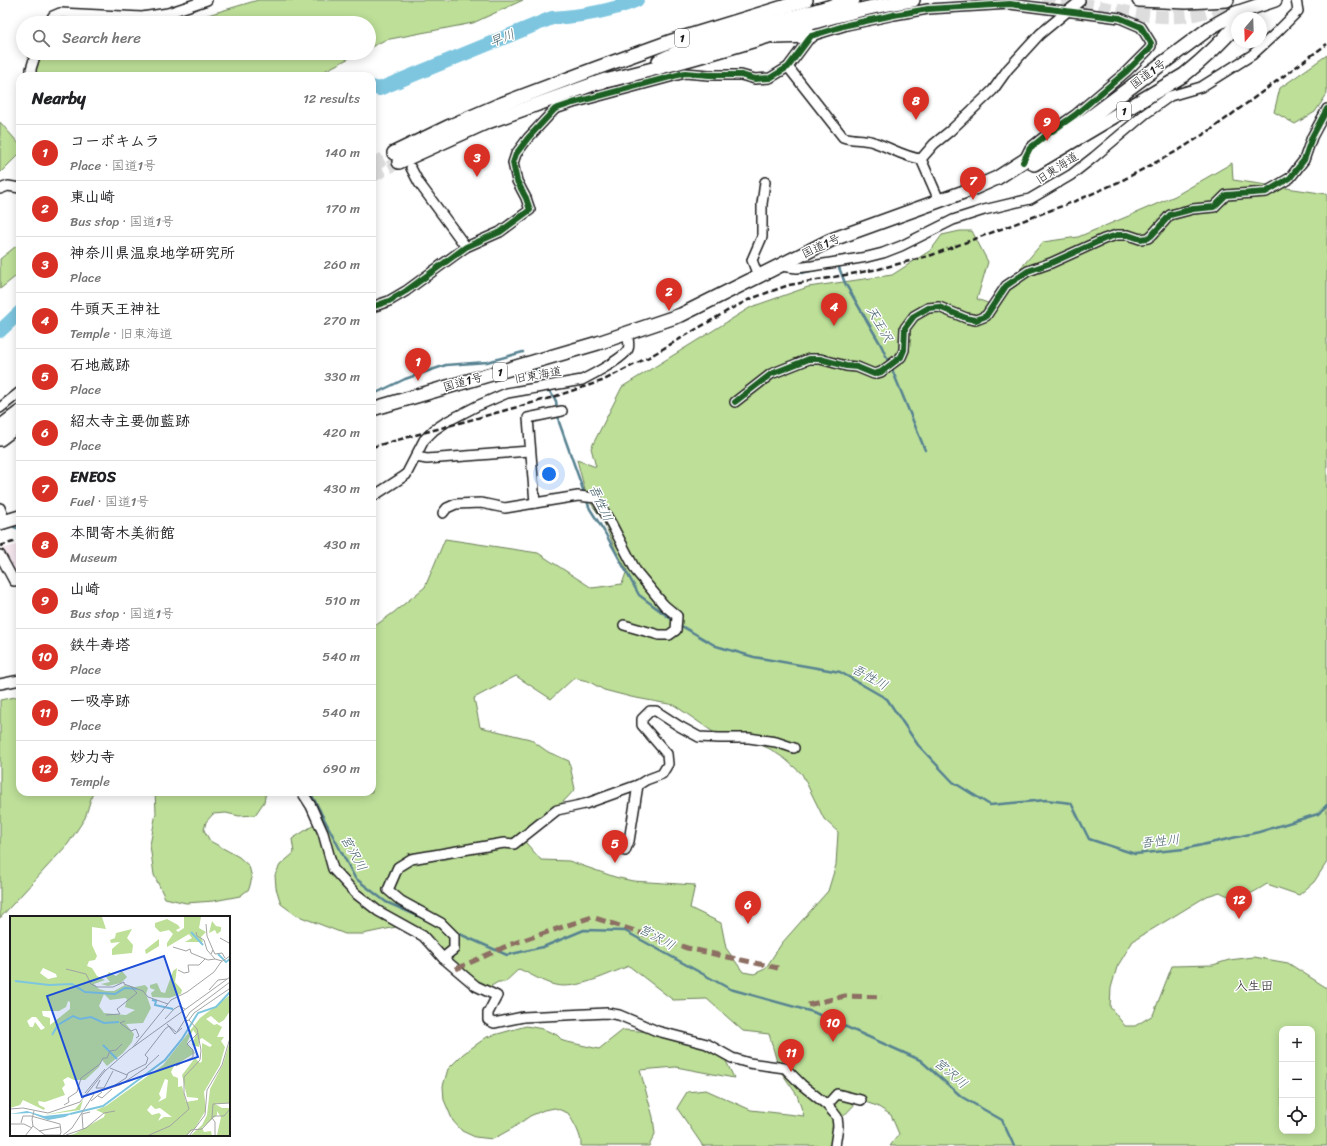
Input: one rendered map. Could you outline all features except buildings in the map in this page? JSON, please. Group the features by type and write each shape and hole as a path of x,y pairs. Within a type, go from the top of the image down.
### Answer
{"highway":[{"name":"1","path":"692,46 654,63 485,123 396,158 450,126 492,108 669,42 806,0"},
{"name":"1","path":"560,82 652,55 692,46 853,0"},
{"name":"1","path":"597,83 670,65 837,14 883,4 913,0"},
{"path":"1139,0 1186,2 1227,0"},
{"path":"1233,0 1233,6 1237,12"},
{"name":"国道1号","path":"1244,12 1254,0"},
{"name":"国道1号","path":"1250,12 1275,0"},
{"name":"国道1号","path":"376,408 627,334 681,315 831,240 997,178 1084,122 1211,27 1231,20"},
{"name":"1","path":"997,178 1021,170 1042,160 1184,75 1209,55 1231,28"},
{"name":"1","path":"760,38 811,36"},
{"path":"0,427 16,415"},
{"path":"0,440 16,427"},
{"path":"0,448 16,436"},
{"path":"3,522 16,518"}],"street":[{"path":"148,16 168,13 207,0"},
{"name":"旧東海道","path":"780,266 797,268 883,253 906,244 953,220 984,210 1030,199 1071,175 1145,114 1170,96 1201,87 1252,55 1298,11 1296,0"},
{"path":"921,159 934,144 950,132 993,90 1008,69 1040,34 1080,1"},
{"path":"376,306 389,301 406,291 466,247 500,232 530,210 526,198 517,181 513,163 516,154 528,138 555,109 573,102 685,73 741,75 755,79 770,78 788,67 811,36 908,12 928,9 985,2 1010,4 1120,18 1141,27 1151,43 1151,46 1127,71 1075,115 1044,136 1030,148 1023,162"},
{"path":"53,16 60,13 122,16"},
{"path":"31,72 34,60"},
{"path":"788,67 842,137 870,141 911,158 921,159"},
{"path":"736,402 771,374 809,359 820,359 846,366 857,367 874,374 881,372 901,357 904,350 905,328 914,316 928,308 939,307 966,318 976,320 986,316 1006,286 1028,271 1051,263 1104,238 1117,235 1128,235 1140,239 1148,238 1170,216 1193,209 1214,207 1226,195 1266,192 1290,178 1304,160 1312,137 1327,109"},
{"path":"921,159 939,200"},
{"path":"411,168 423,188 466,247"},
{"path":"758,276 752,260 762,237 762,204 765,182"},
{"path":"0,189 8,186 16,187"},
{"name":"旧東海道","path":"376,494 406,475 424,440 434,430 446,422 483,403 507,393 582,380 618,359 626,352 629,344 627,334"},
{"path":"0,408 16,395"},
{"path":"535,504 528,418 562,411"},
{"path":"416,457 427,459 530,451"},
{"path":"443,513 446,508 456,504 482,503 505,508 578,496 596,498 636,572 664,605 677,616 676,630 669,635 659,635 624,625"},
{"path":"0,508 3,522"},
{"path":"0,555 14,581 16,581"},
{"path":"0,684 16,681"},
{"path":"443,958 454,949 454,936 441,924 400,902 388,890 398,867 411,859 504,843 514,844 557,810 585,804 638,785 646,780 662,774 668,764 667,754 642,725 642,719 650,711 656,711 700,737 749,738 776,742 794,748"},
{"path":"625,851 629,841 638,785"},
{"path":"305,796 311,806 323,833 333,869 355,893 378,911 423,936 443,958 476,986 497,996 488,1013 488,1020 494,1023 523,1018 607,1013 619,1015 657,1031 707,1044 732,1058 749,1063 785,1068 802,1085 827,1105 837,1117 838,1126 834,1146"},
{"path":"827,1105 837,1094 861,1100"}],"shaded area":[{"path":"16,545 16,577 13,576 1,549"}],"green space":[{"path":"258,0 523,0 473,23 385,40 376,44 376,16 204,16"},
{"path":"1327,55 1327,94 1315,112 1295,124 1274,112 1280,88"},
{"path":"29,60 346,60 323,72 32,72"},
{"path":"0,122 16,140 16,157 0,173"},
{"path":"1232,163 1233,180 1327,194 1327,862 1314,882 1299,895 1267,884 1250,894 1239,897 1233,897 1220,892 1207,896 1133,941 1117,967 1111,988 1110,1007 1125,1026 1135,1026 1153,1015 1172,966 1213,965 1229,960 1254,957 1288,963 1327,988 1327,1146 890,1146 899,1134 891,1115 877,1106 859,1100 835,1125 833,1146 703,1146 677,1108 687,1092 706,1090 751,1110 804,1116 797,1095 779,1069 769,1034 743,1031 707,999 673,1000 629,966 583,983 564,986 546,982 519,969 505,982 498,982 488,988 473,979 443,953 433,940 422,932 396,927 363,934 345,934 296,915 281,904 276,888 275,875 280,865 294,853 292,839 317,823 321,811 313,796 376,796 376,625 425,587 445,539 538,553 592,588 622,584 627,570 616,551 603,520 587,498 577,460 596,467 591,448 622,387 751,307 808,287 892,275 931,250 942,235 960,231 972,231 988,262 977,299 990,304 1043,242 1078,237 1175,196","holes":["516,676 551,699 574,678 588,681 604,690 674,705 716,734 750,740 770,749 785,759 802,774 824,819 838,832 836,865 828,891 782,943 765,969 754,974 743,972 726,948 721,923 690,908 695,885 633,881 615,877 569,861 541,860 520,836 549,814 575,789 569,761 548,752 530,739 480,727 474,698"]},
{"path":"16,246 16,276 0,289 0,259"},
{"path":"16,697 16,796 92,796 85,818 68,844 0,918 0,700"},
{"path":"155,796 265,796 264,802 255,815 239,816 226,813 213,814 206,822 204,830 210,841 239,857 249,866 252,878 249,889 240,896 214,901 186,903 165,898 154,875 150,845 156,813"},
{"path":"526,1026 543,1029 557,1035 563,1041 599,1049 623,1030 670,1033 720,1048 734,1078 676,1067 640,1070 653,1117 655,1134 649,1146 581,1146 579,1133 568,1113 555,1108 544,1110 530,1116 513,1128 493,1139 475,1137 462,1131 453,1121 444,1100 443,1086 448,1069 463,1054 487,1037"}],"waterway":[{"name":"早川","path":"376,88 379,89 552,18 595,13 616,8 637,0"},
{"name":"天王沢","path":"837,265 845,283 881,345 889,363"},
{"name":"天王沢","path":"802,273 819,269"},
{"name":"早川","path":"0,331 16,316"},
{"name":"吾性川","path":"376,393 405,379 446,365 487,362 523,352"},
{"name":"天王沢","path":"891,367 925,450"},
{"name":"吾性川","path":"536,369 546,384"},
{"name":"吾性川","path":"548,389 556,401 557,409"},
{"name":"吾性川","path":"558,414 559,422 585,495"},
{"name":"吾性川","path":"586,499 590,509 604,531 639,595 674,621"},
{"name":"吾性川","path":"678,624 716,646 754,657 840,672 887,699 918,745 953,782 990,805 1046,800 1071,803 1089,839 1135,854 1184,849 1259,832 1318,814 1327,805"},
{"name":"宮沢川","path":"312,796 355,878 386,902 425,919"},
{"name":"宮沢川","path":"455,932 507,955 543,947 584,930 625,931 730,989 813,1012 920,1060 962,1097 1002,1120 1014,1146"}],"tunnel":[{"path":"1042,0 1082,4 1142,14 1178,17 1213,9 1230,0"},
{"path":"376,163 394,153"},
{"path":"376,174 399,162"}],"railway":[{"path":"376,446 550,398 602,381 649,357 748,300 789,285 879,269 932,255 1078,200 1121,181 1179,150 1212,129 1327,44"},
{"path":"0,546 16,541"}],"marked path":[{"path":"456,969 509,945 592,917 687,948 778,968"},
{"path":"808,1005 845,996 882,997"}],"cycle path":[{"path":"376,306 389,301 406,291 466,247 500,232 530,210 526,198 517,181 513,163 516,154 528,138 555,109 685,73 741,75 755,79 770,78 788,67 811,36 847,25 928,9 1010,4 1120,18 1141,27 1151,43 1148,50 1127,71 1075,115 1030,148 1023,162"},
{"path":"735,402 771,374 809,359 820,359 846,366 857,367 874,374 881,372 901,357 904,350 905,328 914,316 928,308 939,307 966,318 976,320 986,316 1006,286 1028,271 1051,263 1104,239 1117,235 1128,235 1140,239 1148,238 1170,215 1193,209 1214,207 1226,195 1266,192 1290,178 1304,160 1312,137 1327,109"}],"place":[{"name":"本間寄木美術館","path":"916,120"},
{"name":"山崎","path":"1047,141"},
{"name":"神奈川県温泉地学研究所","path":"477,177"},
{"name":"ENEOS","path":"973,200"},
{"name":"東山崎","path":"669,311"},
{"name":"牛頭天王神社","path":"834,326"},
{"name":"コーポキムラ","path":"418,381"},
{"name":"石地蔵跡","path":"615,863"},
{"name":"妙力寺","path":"1239,919"},
{"name":"紹太寺主要伽藍跡","path":"748,924"},
{"name":"鉄牛寿塔","path":"833,1042"},
{"name":"一吸亭跡","path":"791,1072"}],"district":[{"name":"入生田","path":"1254,985"}]}
